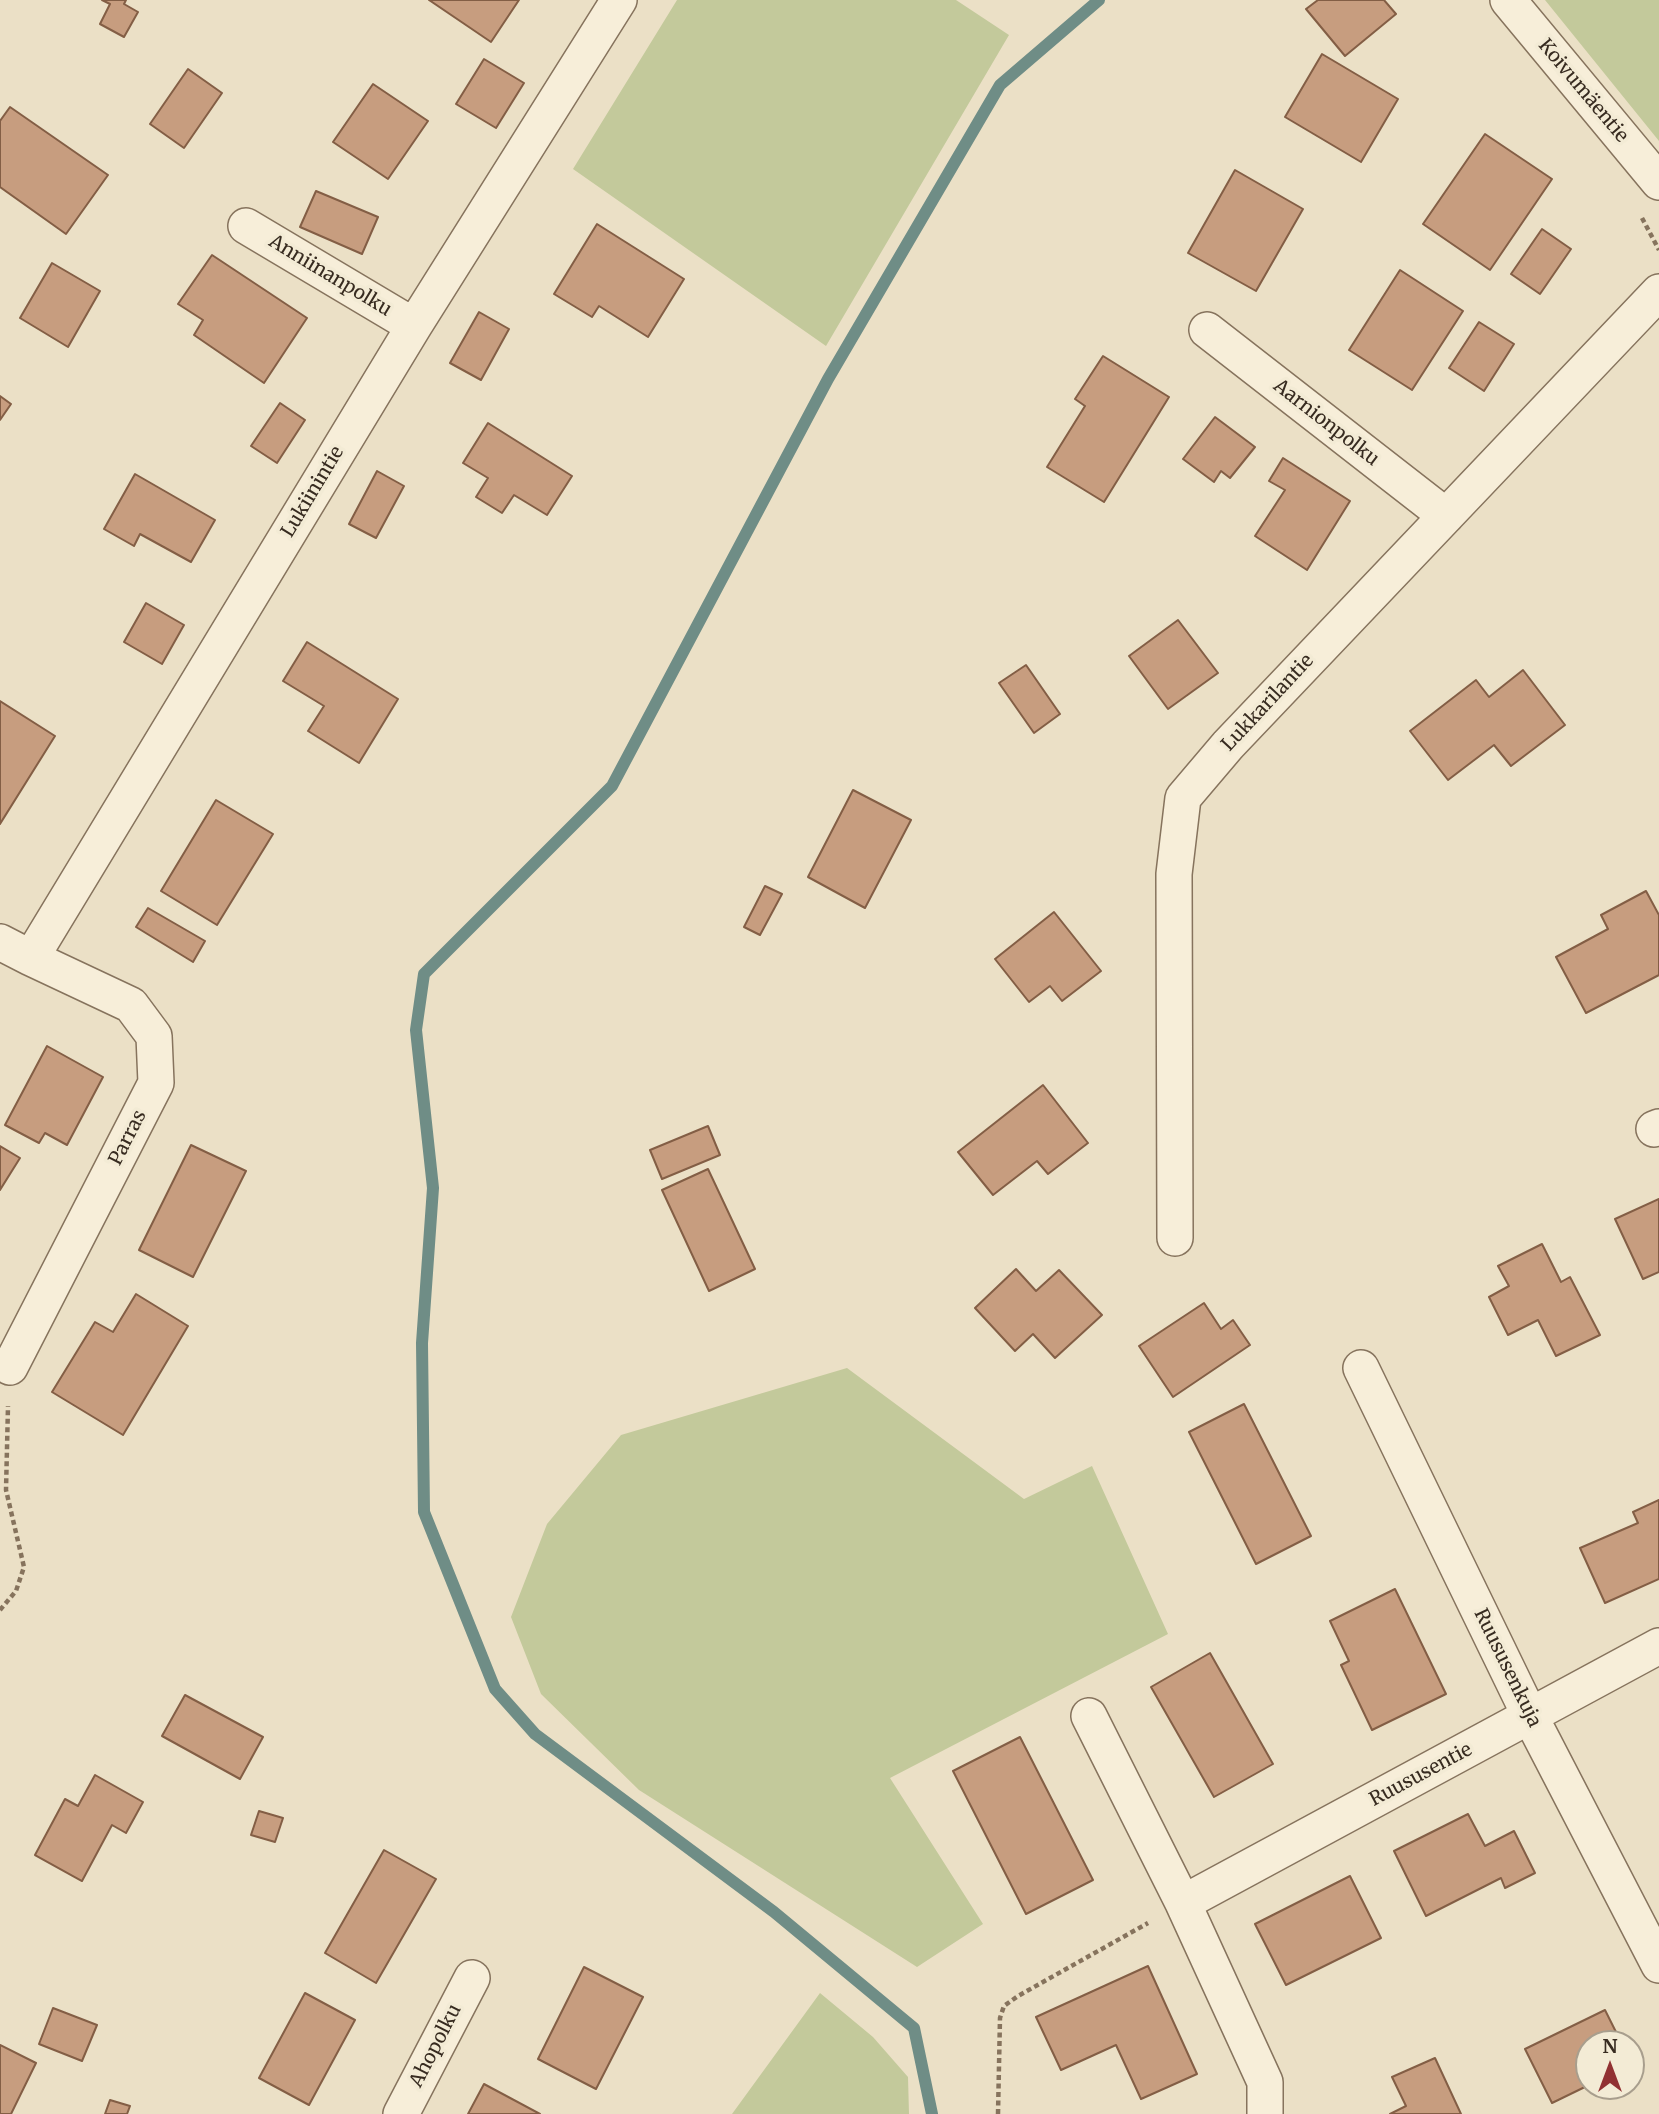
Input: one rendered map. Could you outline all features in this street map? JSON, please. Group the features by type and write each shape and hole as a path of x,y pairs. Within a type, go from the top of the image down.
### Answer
{"street":[{"name":"Lukiinintie","path":"31,958 414,326 620,0"},
{"name":"Koivumäentie","path":"1508,0 1659,182"},
{"name":"Anniinanpolku","path":"246,226 414,326"},
{"name":"Lukkarilantie","path":"1175,1238 1174,874 1183,798 1228,744 1659,292"},
{"name":"Aarnionpolku","path":"1207,330 1446,516"},
{"path":"0,942 31,958"},
{"name":"Parras","path":"10,1367 156,1083 154,1036 131,1005 31,958"},
{"name":"Ruususenkuja","path":"1361,1368 1530,1716 1659,1965"},
{"name":"Ruususentie","path":"1183,1903 1659,1646"},
{"path":"1089,1716 1183,1903 1265,2082 1265,2114"},
{"name":"Ahopolku","path":"401,2114 472,1978"}],"path":[{"path":"0,1611 16,1591 24,1567 6,1490 10,1367"},
{"path":"998,2114 1000,2018 1004,2006 1183,1903"}],"green space":[{"path":"677,0 956,0 1009,35 826,346 573,169"},
{"path":"1545,0 1659,0 1659,141"},
{"path":"847,1368 1024,1499 1092,1466 1168,1634 890,1778 983,1924 917,1967 639,1790 541,1694 511,1617 547,1524 621,1435"},
{"path":"820,1993 873,2037 908,2077 909,2114 732,2114"}],"building":[{"path":"102,0 126,0 124,4 138,12 124,37 100,24 110,4"},
{"path":"429,0 519,0 491,42"},
{"path":"1318,0 1384,0 1396,14 1345,56 1306,9"},
{"path":"1322,54 1398,99 1361,162 1285,117"},
{"path":"484,59 524,83 496,128 456,104"},
{"path":"188,69 222,93 184,148 150,124"},
{"path":"373,84 428,121 388,179 333,142"},
{"path":"10,107 108,175 66,234 0,187 0,121"},
{"path":"1485,134 1552,179 1490,270 1423,224"},
{"path":"1235,170 1303,209 1256,291 1188,253"},
{"path":"316,191 378,217 362,254 300,227"},
{"path":"597,224 684,279 648,337 599,306 592,317 554,294"},
{"path":"1542,229 1571,249 1540,294 1511,274"},
{"path":"212,255 307,318 264,383 194,335 203,320 178,304"},
{"path":"52,263 100,291 68,347 20,318"},
{"path":"1400,270 1463,311 1412,390 1349,350"},
{"path":"479,312 509,329 481,380 450,363"},
{"path":"1479,322 1514,344 1484,391 1449,368"},
{"path":"1103,356 1169,397 1104,502 1047,467 1085,406 1075,399"},
{"path":"0,396 11,404 0,420"},
{"path":"280,403 305,420 277,463 251,446"},
{"path":"1215,417 1255,447 1230,478 1221,471 1214,482 1183,459"},
{"path":"488,423 572,476 547,515 514,495 502,513 476,497 488,478 463,463"},
{"path":"1283,458 1350,501 1307,570 1255,536 1285,490 1269,481"},
{"path":"377,471 404,486 376,538 349,524"},
{"path":"135,474 215,520 191,562 140,534 134,546 104,529"},
{"path":"146,603 184,625 162,664 124,642"},
{"path":"1178,620 1218,673 1168,709 1129,656"},
{"path":"307,642 398,699 359,763 308,731 324,706 283,681"},
{"path":"1026,665 1060,714 1034,733 999,683"},
{"path":"1523,670 1565,725 1511,766 1494,745 1448,780 1410,731 1476,680 1489,697"},
{"path":"0,701 55,736 0,824"},
{"path":"853,790 911,820 865,908 808,877"},
{"path":"216,800 273,834 217,925 161,891"},
{"path":"765,886 782,894 760,935 744,927"},
{"path":"1646,891 1659,915 1659,975 1586,1013 1556,957 1608,929 1601,915"},
{"path":"148,908 205,941 193,962 136,927"},
{"path":"1054,912 1101,971 1062,1001 1050,986 1029,1002 995,959"},
{"path":"47,1046 103,1077 67,1145 45,1133 39,1143 5,1125"},
{"path":"1043,1085 1088,1143 1048,1174 1037,1161 993,1195 958,1152"},
{"path":"708,1126 720,1155 662,1179 650,1150"},
{"path":"191,1145 246,1171 193,1277 139,1250"},
{"path":"0,1146 20,1158 0,1190"},
{"path":"708,1169 755,1269 709,1291 662,1190"},
{"path":"1659,1199 1659,1272 1643,1279 1615,1219"},
{"path":"1542,1244 1561,1282 1570,1277 1600,1335 1556,1356 1538,1320 1508,1335 1489,1297 1509,1286 1498,1266"},
{"path":"1016,1269 1036,1291 1059,1270 1102,1315 1055,1358 1033,1334 1015,1351 975,1308"},
{"path":"136,1294 188,1326 123,1435 52,1392 95,1322 113,1332"},
{"path":"1204,1303 1221,1329 1233,1320 1250,1345 1173,1397 1139,1346"},
{"path":"1244,1404 1311,1536 1256,1564 1189,1432"},
{"path":"1659,1500 1659,1579 1605,1603 1580,1548 1638,1523 1633,1512"},
{"path":"1395,1589 1446,1694 1372,1730 1341,1665 1349,1661 1330,1621"},
{"path":"1210,1653 1273,1764 1214,1797 1151,1687"},
{"path":"185,1695 263,1737 240,1779 162,1736"},
{"path":"1020,1737 1093,1880 1026,1914 953,1771"},
{"path":"95,1775 143,1802 126,1833 112,1825 82,1881 35,1855 65,1799 78,1806"},
{"path":"259,1811 283,1818 275,1842 251,1835"},
{"path":"1468,1814 1485,1846 1514,1831 1535,1873 1505,1888 1501,1878 1426,1916 1394,1851"},
{"path":"384,1850 436,1879 376,1983 325,1953"},
{"path":"1350,1876 1381,1938 1286,1985 1255,1924"},
{"path":"1148,1966 1197,2074 1141,2099 1116,2045 1061,2070 1036,2017"},
{"path":"584,1967 643,1997 596,2089 538,2059"},
{"path":"305,1993 355,2020 309,2105 259,2078"},
{"path":"53,2008 97,2025 82,2061 39,2044"},
{"path":"1605,2010 1615,2030 1575,2030 1575,2092 1552,2103 1525,2049"},
{"path":"0,2045 36,2063 11,2114 0,2114"},
{"path":"1435,2058 1461,2114 1390,2114 1406,2106 1392,2077"},
{"path":"484,2084 540,2114 468,2114"},
{"path":"110,2100 130,2106 127,2114 105,2114"}],"waterway":[{"path":"932,2114 914,2028 774,1912 535,1734 495,1689 424,1512 422,1343 433,1188 416,1030 424,974 612,786 828,379 1000,85 1099,0"}]}
